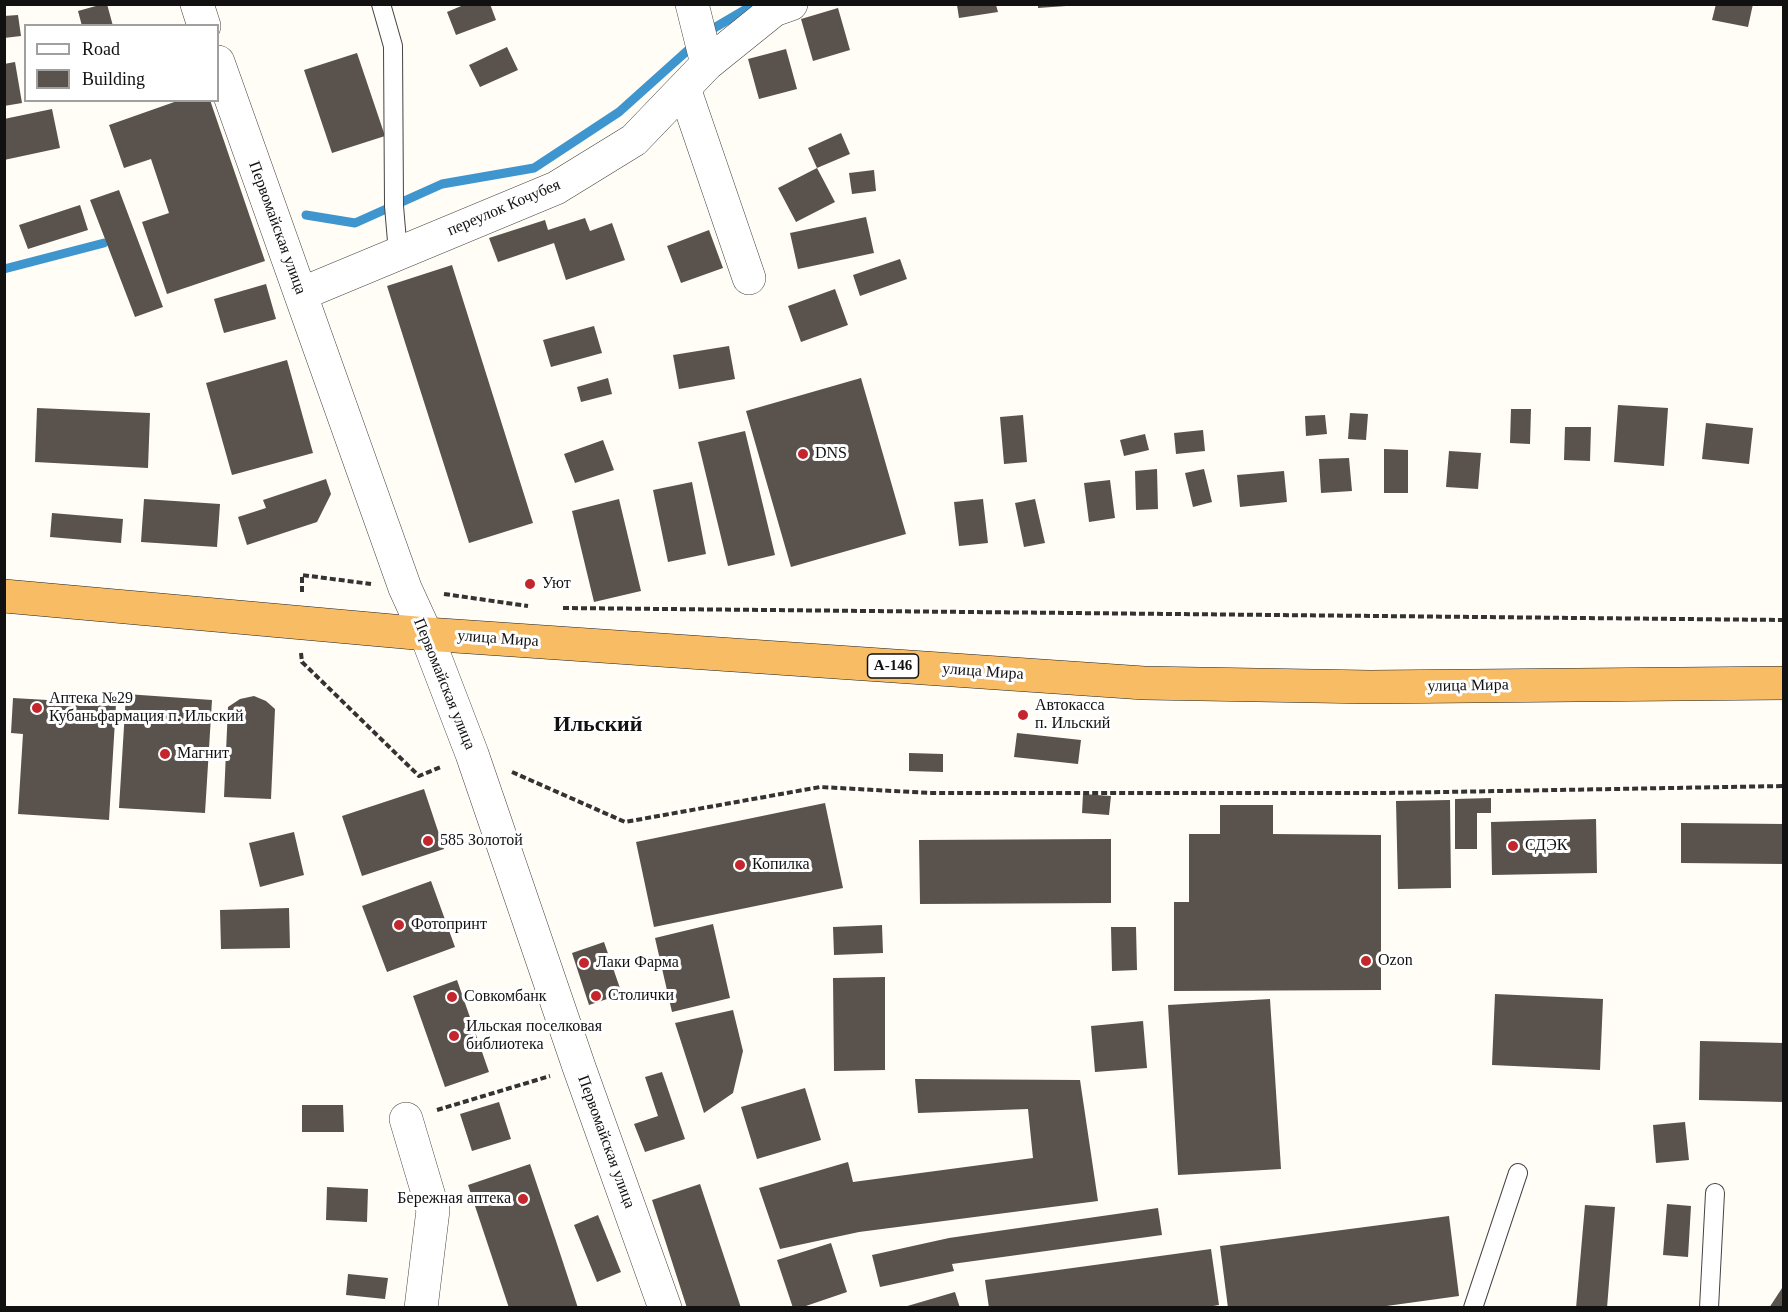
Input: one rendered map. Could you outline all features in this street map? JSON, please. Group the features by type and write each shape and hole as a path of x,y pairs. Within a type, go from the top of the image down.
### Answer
{"highway":[{"name":"улица Мира","path":"4,597 426,634 1144,683 1370,687 1784,683"}],"street":[{"path":"197,4 203,24"},
{"path":"692,4 707,64"},
{"name":"переулок Кочубея","path":"302,294 556,188 634,140 707,64 774,10 791,4"},
{"name":"Первомайская улица","path":"219,65 405,588 426,634 472,754 579,1067 665,1308"},
{"path":"684,88 748,278"},
{"path":"406,1119 433,1210 421,1308"}],"lane":[{"path":"381,4 393,46 394,206 398,253"},
{"path":"1473,1308 1518,1173"},
{"path":"1709,1308 1715,1193"}],"path":[{"path":"406,1119 579,1067"}],"building":[{"path":"107,4 112,24 81,24 78,11"},
{"path":"466,4 490,4 496,20 456,35 447,12"},
{"path":"1038,4 1066,4 1066,6 1038,8"},
{"path":"1716,4 1753,4 1748,27 1712,20"},
{"path":"957,5 996,5 998,12 959,18"},
{"path":"838,8 850,50 813,61 801,19"},
{"path":"18,15 21,36 4,38 4,16"},
{"path":"507,47 518,70 480,87 469,65"},
{"path":"786,49 797,89 759,99 748,59"},
{"path":"357,53 385,136 332,153 304,70"},
{"path":"15,62 22,103 4,106 4,64"},
{"path":"174,102 211,102 265,261 167,294 142,222 169,213 151,159 124,168 109,125"},
{"path":"52,109 60,148 4,160 4,119"},
{"path":"841,133 850,154 817,168 808,148"},
{"path":"817,168 835,202 796,222 778,188"},
{"path":"874,170 876,191 852,194 849,173"},
{"path":"119,190 163,307 135,317 90,200"},
{"path":"80,205 88,230 28,249 19,225"},
{"path":"866,217 874,253 798,269 790,233"},
{"path":"585,218 590,231 612,223 625,260 566,280 554,243 498,262 489,238 545,220 548,230"},
{"path":"709,230 723,268 681,283 667,246"},
{"path":"900,259 907,279 860,296 853,275"},
{"path":"452,265 533,523 469,543 387,286"},
{"path":"266,284 276,319 224,333 214,299"},
{"path":"835,289 848,325 801,342 788,306"},
{"path":"594,326 602,353 551,367 543,340"},
{"path":"729,346 735,379 679,389 673,355"},
{"path":"287,360 313,453 232,475 206,383"},
{"path":"608,378 612,394 581,402 577,387"},
{"path":"861,378 906,534 791,567 746,411"},
{"path":"1618,405 1668,408 1664,466 1614,462"},
{"path":"37,408 150,413 148,468 35,462"},
{"path":"1511,409 1531,409 1530,444 1510,443"},
{"path":"1350,413 1368,414 1366,440 1348,439"},
{"path":"1023,415 1027,462 1004,464 1000,417"},
{"path":"1325,415 1327,434 1306,436 1305,416"},
{"path":"1706,423 1753,428 1749,464 1702,459"},
{"path":"1565,427 1591,427 1590,461 1564,460"},
{"path":"1203,430 1205,451 1176,454 1174,433"},
{"path":"745,431 775,555 728,566 698,442"},
{"path":"1145,434 1149,450 1124,456 1120,440"},
{"path":"603,440 614,470 575,483 564,454"},
{"path":"1384,449 1408,450 1408,493 1384,493"},
{"path":"1449,451 1481,453 1478,489 1446,487"},
{"path":"1349,458 1352,491 1321,493 1319,459"},
{"path":"1157,469 1158,509 1136,510 1135,471"},
{"path":"1204,469 1212,502 1193,507 1185,473"},
{"path":"1284,471 1287,502 1240,507 1237,475"},
{"path":"326,479 331,494 317,522 247,545 238,517 266,508 263,500"},
{"path":"1110,480 1115,518 1089,522 1084,483"},
{"path":"692,482 706,554 668,562 653,490"},
{"path":"144,499 220,504 217,547 141,542"},
{"path":"619,499 641,591 594,602 572,511"},
{"path":"983,499 988,543 959,546 954,502"},
{"path":"1035,499 1045,543 1024,547 1015,503"},
{"path":"52,513 123,519 121,543 50,537"},
{"name":"Магнит","path":"126,694 212,700 205,813 119,808"},
{"path":"254,696 266,701 275,709 271,799 224,797 228,707 240,699"},
{"path":"13,698 116,704 109,820 18,814 23,734 11,733"},
{"path":"1017,733 1081,740 1078,764 1014,757"},
{"path":"909,753 943,754 943,772 909,771"},
{"path":"424,789 444,849 362,876 342,816"},
{"path":"1083,794 1111,796 1109,815 1082,813"},
{"path":"1491,798 1491,813 1477,813 1477,849 1455,849 1455,799"},
{"path":"1450,800 1451,888 1398,889 1396,801"},
{"name":"Копилка","path":"825,803 843,888 654,927 636,842"},
{"path":"1220,805 1273,805 1273,834 1381,835 1381,990 1174,991 1174,902 1189,902 1189,834 1220,834"},
{"path":"1596,819 1597,873 1492,875 1491,822"},
{"path":"1681,823 1784,824 1784,864 1681,863"},
{"path":"294,832 304,875 260,887 249,843"},
{"path":"1111,839 1111,903 920,904 919,840"},
{"path":"431,881 455,947 387,972 362,906"},
{"path":"289,908 290,948 221,949 220,910"},
{"path":"713,924 730,998 672,1012 655,938"},
{"path":"882,925 883,953 834,955 833,927"},
{"path":"1111,927 1136,927 1137,970 1112,971"},
{"path":"604,942 622,994 589,1005 572,953"},
{"path":"885,977 885,1070 834,1071 833,978"},
{"path":"457,980 489,1072 445,1087 413,996"},
{"path":"1495,994 1603,999 1600,1070 1492,1065"},
{"path":"1270,999 1281,1169 1178,1175 1168,1005"},
{"path":"733,1010 743,1051 733,1093 704,1113 675,1023"},
{"path":"1143,1021 1147,1068 1095,1072 1091,1026"},
{"path":"1700,1041 1784,1043 1784,1102 1699,1100"},
{"path":"662,1072 685,1139 645,1152 634,1124 658,1116 645,1077"},
{"path":"915,1079 1080,1080 1098,1201 859,1232 780,1249 759,1188 848,1162 853,1182 1033,1158 1028,1109 918,1113"},
{"path":"805,1088 821,1140 757,1159 741,1107"},
{"path":"499,1102 511,1139 472,1151 460,1114"},
{"path":"302,1105 343,1105 344,1132 302,1132"},
{"path":"1685,1122 1689,1160 1656,1163 1653,1125"},
{"path":"530,1164 578,1308 509,1308 468,1185"},
{"path":"700,1184 741,1308 687,1308 652,1200"},
{"path":"327,1187 368,1189 367,1222 326,1220"},
{"path":"1667,1204 1691,1206 1688,1257 1663,1255"},
{"path":"1585,1205 1615,1207 1607,1308 1576,1308"},
{"path":"1158,1208 1162,1235 952,1264 954,1271 880,1287 872,1255 949,1238"},
{"path":"598,1215 621,1272 597,1282 574,1225"},
{"path":"1449,1216 1459,1296 1372,1308 1228,1308 1220,1246"},
{"path":"831,1243 847,1292 800,1308 793,1308 777,1260"},
{"path":"1211,1249 1219,1305 1202,1308 989,1308 985,1280"},
{"path":"348,1274 388,1278 385,1299 346,1295"},
{"path":"1784,1285 1784,1308 1769,1308"},
{"path":"955,1292 960,1308 904,1308 904,1307"}],"waterway":[{"path":"709,31 755,4"},
{"path":"306,215 355,223 442,184 534,168 619,112 687,51"},
{"path":"4,269 104,243"}],"place":[{"name":"DNS","path":"803,454"},
{"name":"Уют","path":"530,584"},
{"name":"Аптека №29 Кубаньфармация п. Ильский","path":"37,708"},
{"name":"Автокасса п. Ильский","path":"1023,715"},
{"name":"Магнит","path":"165,754"},
{"name":"585 Золотой","path":"428,841"},
{"name":"СДЭК","path":"1513,846"},
{"name":"Копилка","path":"740,865"},
{"name":"Фотопринт","path":"399,925"},
{"name":"Ozon","path":"1366,961"},
{"name":"Лаки Фарма","path":"584,963"},
{"name":"Столички","path":"596,996"},
{"name":"Совкомбанк","path":"452,997"},
{"name":"Ильская поселковая библиотека","path":"454,1036"},
{"name":"Бережная аптека","path":"523,1199"}],"district":[{"name":"Ильский","path":"598,725"}]}
